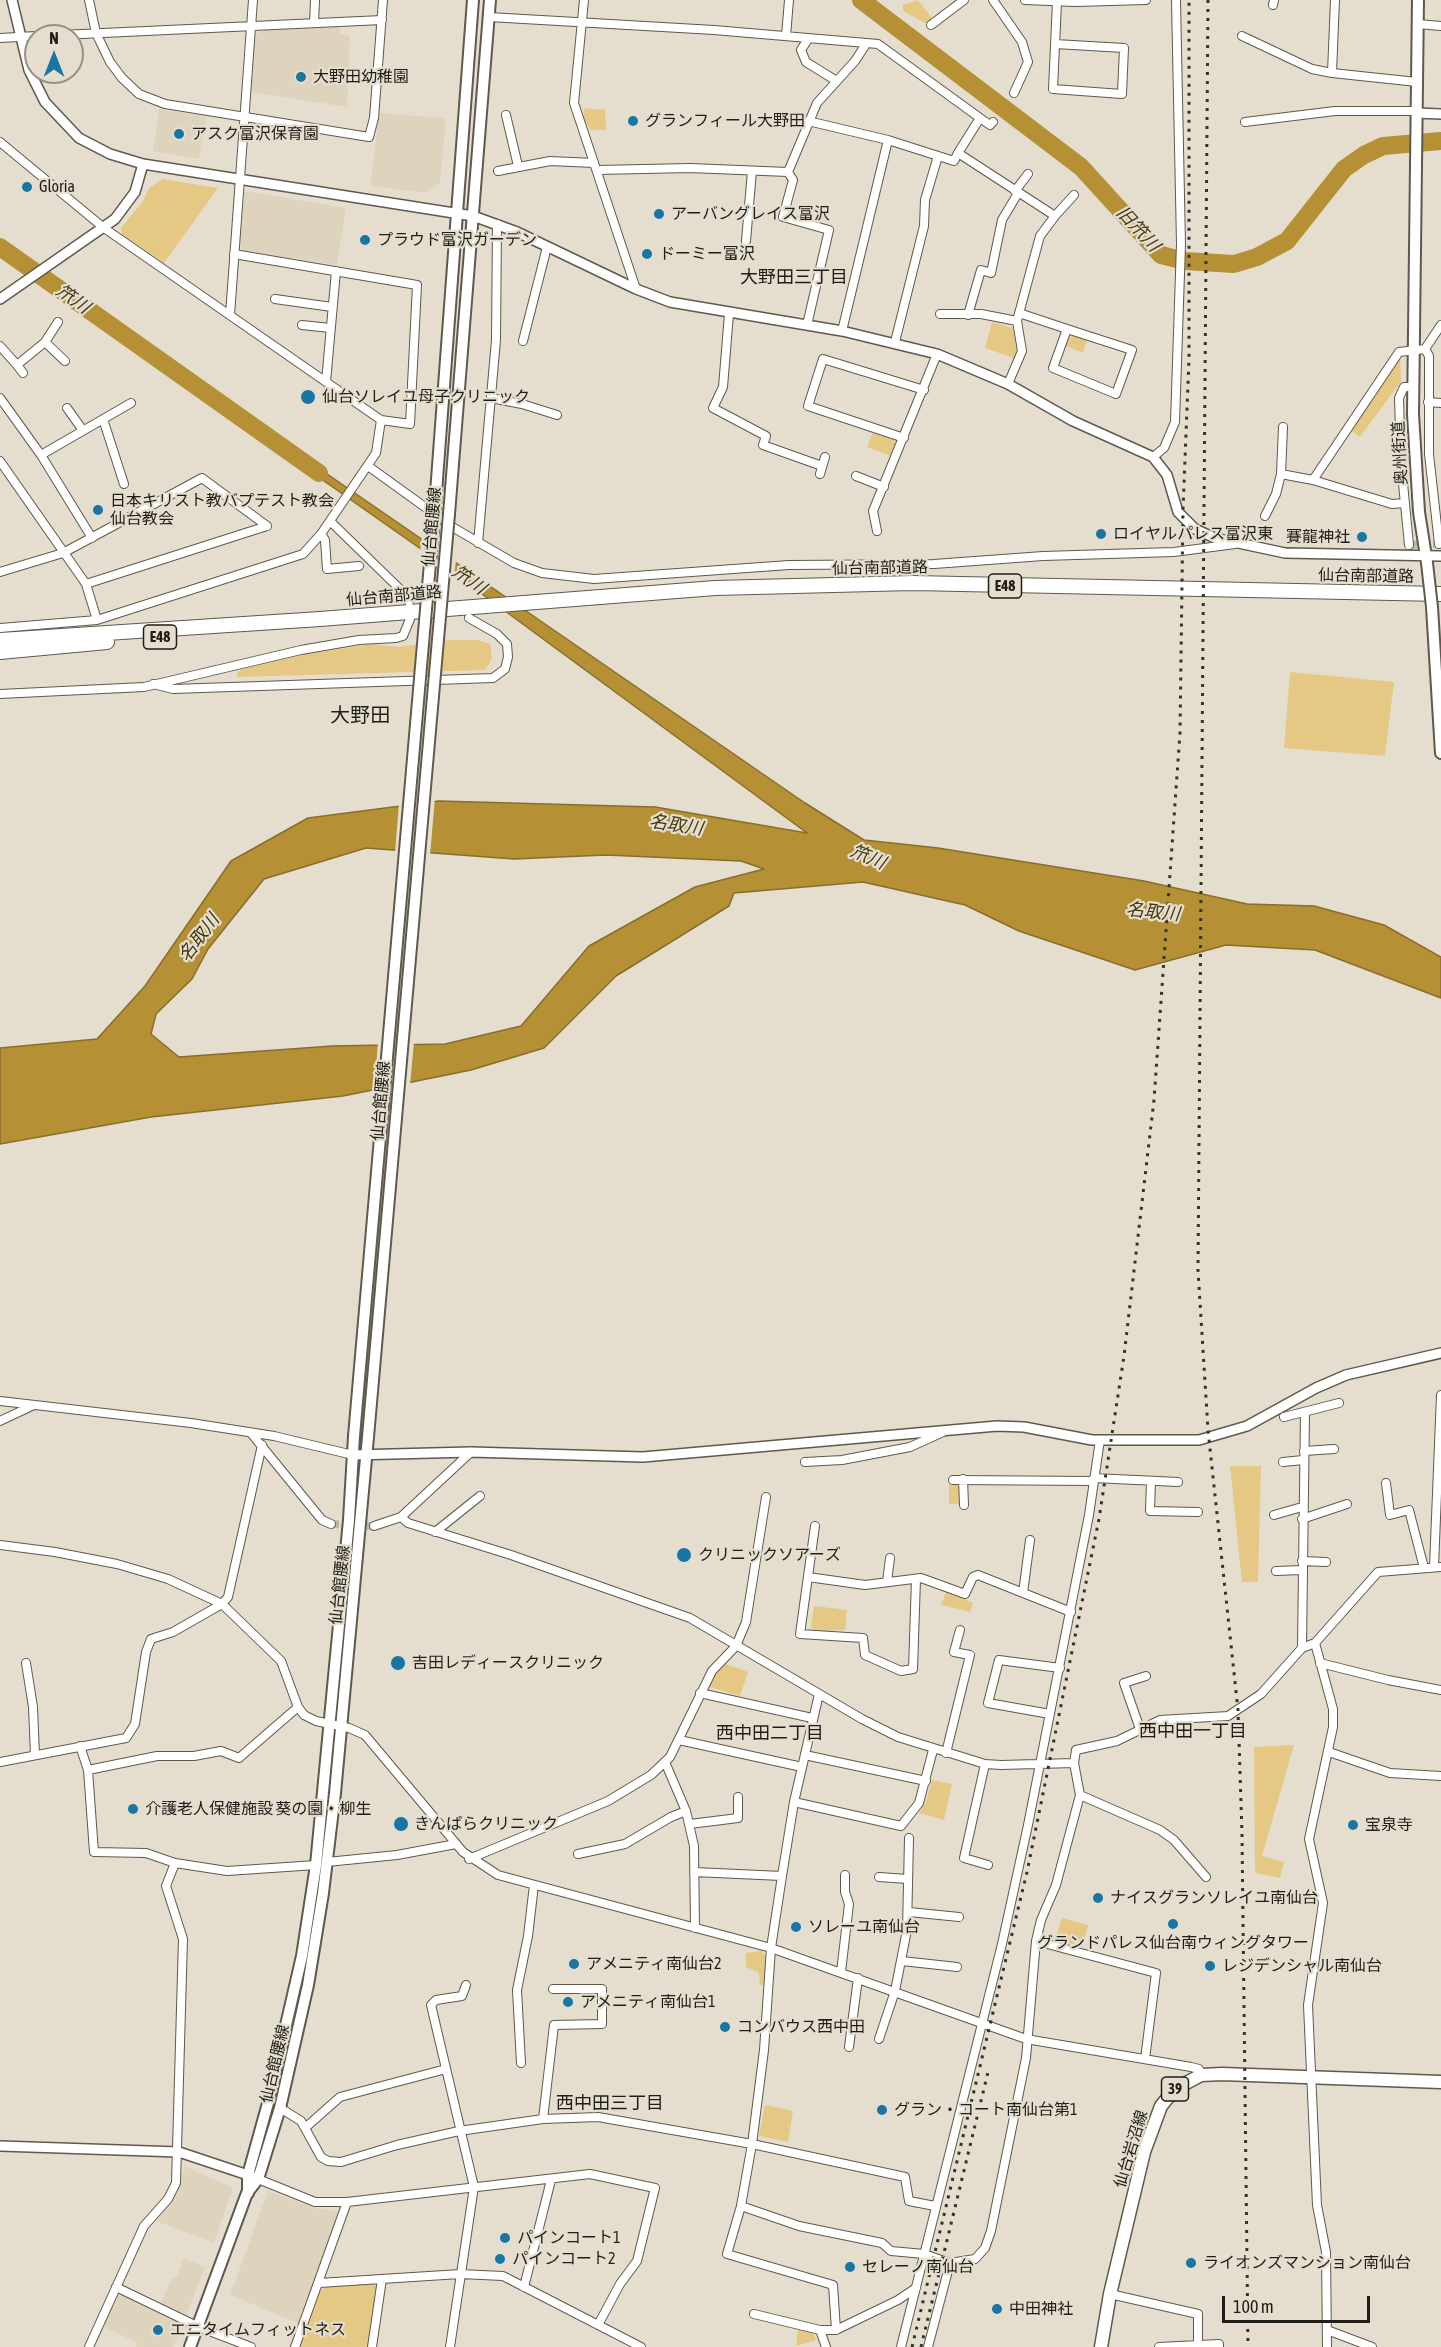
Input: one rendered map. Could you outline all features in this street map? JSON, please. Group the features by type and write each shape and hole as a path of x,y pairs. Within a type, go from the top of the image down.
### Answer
{"highway":[{"name":"仙台南部道路","path":"0,640 466,612 570,598 715,588 913,583 1441,594"},
{"name":"仙台南部道路","path":"0,652 320,619"}],"main road":[{"name":"仙台館腰線","path":"190,2347 280,2108 308,1984 327,1862 354,1437 435,506 473,0"},
{"name":"仙台館腰線","path":"253,2177 302,1956 356,1588 449,514 490,0"},
{"path":"1416,112 1418,0"},
{"name":"奥州街道","path":"1416,112 1419,350 1413,387 1416,474 1435,636 1441,753"},
{"name":"仙台岩沼線","path":"1101,2347 1110,2294 1144,2152 1161,2106 1175,2089 1202,2075 1441,2082"}],"street":[{"path":"12,0 19,37 35,85 61,122 79,138 110,154 143,164 473,216 497,224 636,289 670,302 729,314 842,331 937,354 1008,384 1072,421 1153,457 1167,475 1173,501 1186,522 1215,538 1285,553 1426,560 1441,556"},
{"path":"89,0 96,33 110,62 139,94 165,104 371,136 383,0"},
{"path":"230,315 253,0"},
{"path":"314,24 315,0"},
{"path":"584,0 574,103 636,289"},
{"path":"786,36 789,0"},
{"path":"931,25 964,0"},
{"path":"993,0 1022,42 1029,62 1014,93"},
{"path":"1025,0 1057,2 1146,0"},
{"path":"1153,457 1164,448 1175,422 1181,244 1176,0"},
{"path":"1332,73 1335,0"},
{"path":"1055,44 1124,48 1122,94 1053,89 1055,44 1057,2"},
{"path":"489,17 582,21 878,44 990,125 993,122"},
{"path":"84,34 381,20"},
{"path":"1418,24 1441,26"},
{"path":"1242,36 1312,69 1417,82"},
{"path":"0,38 24,37"},
{"path":"808,39 801,50 806,62 835,80"},
{"path":"788,172 808,121 835,80 855,61 866,44"},
{"path":"1245,122 1335,111 1441,114"},
{"path":"506,115 518,166"},
{"path":"808,121 888,140 954,161 980,118"},
{"path":"842,331 888,140"},
{"path":"0,142 104,228 381,420 410,424 417,285 234,254"},
{"path":"958,153 1055,216"},
{"path":"895,342 924,226 925,200 938,156"},
{"path":"498,171 550,161 595,167 788,172"},
{"path":"0,299 116,219 135,192 143,164"},
{"path":"746,241 752,171"},
{"path":"788,172 793,180 783,217 829,230 807,325"},
{"path":"968,315 981,270 991,273 1002,220 1028,174"},
{"path":"1008,384 1022,351 1018,317 1040,236 1074,195"},
{"path":"478,543 496,340 497,224"},
{"path":"523,341 547,247"},
{"path":"326,382 336,271"},
{"path":"275,299 332,307"},
{"path":"729,314 723,387 713,408 766,436 763,446 821,470 825,457"},
{"path":"940,314 1018,317 1067,329 1132,350 1116,394 1053,368 1067,329"},
{"path":"17,365 45,342 58,322"},
{"path":"302,325 330,328"},
{"path":"1419,350 1441,325"},
{"path":"45,342 64,361"},
{"path":"0,346 23,373"},
{"path":"1313,480 1399,352 1419,350 1430,356 1428,402 1432,494 1439,544"},
{"path":"877,531 873,511 937,354"},
{"path":"904,438 808,406 823,358 924,390"},
{"path":"1409,545 1404,503 1399,398 1404,387 1413,387"},
{"path":"0,398 41,455 92,538"},
{"path":"491,398 557,415"},
{"path":"547,412 550,402"},
{"path":"1428,402 1441,403"},
{"path":"41,455 82,429 131,403"},
{"path":"67,408 82,429"},
{"path":"103,419 124,484"},
{"path":"0,628 97,620 296,557 309,549 321,534 376,453 381,420"},
{"path":"1265,516 1276,494 1281,474 1283,427"},
{"path":"0,461 86,584 97,620"},
{"path":"365,469 478,543 514,563 542,573 594,579 789,566 934,564 1043,556 1173,552 1235,544"},
{"path":"1281,474 1313,480 1392,504 1404,503"},
{"path":"856,476 884,487"},
{"path":"0,572 63,552 202,478 267,526 86,584"},
{"path":"332,518 407,596 409,602"},
{"path":"321,534 325,540 327,569 359,566"},
{"path":"153,684 173,689 493,678 505,669 508,657 507,644 466,612"},
{"path":"0,694 119,690 153,684 300,650 359,640 396,638 402,636 410,619"},
{"path":"0,1401 251,1432 366,1456 471,1452 643,1457 1024,1427 1076,1439 1176,1442 1224,1434 1247,1426 1316,1388 1346,1375 1441,1353"},
{"path":"741,2206 799,2226 882,2243 891,2251 924,2254 950,2263 975,2259 985,2248 1026,2058 1036,1941 1041,1920 1056,1885 1080,1795 1074,1763 1076,1750 1117,1741 1160,1720 1177,1717 1228,1716 1261,1694 1302,1648 1315,1643 1378,1572 1437,1567 1441,1395"},
{"path":"1284,1417 1339,1403"},
{"path":"0,1421 35,1404"},
{"path":"1302,1648 1305,1412"},
{"path":"251,1432 322,1520 331,1524"},
{"path":"805,1462 842,1460 910,1447 945,1432"},
{"path":"901,2347 982,2022 1041,1765 1071,1612 1100,1440"},
{"path":"0,1762 126,1738 135,1724 146,1652 151,1639 173,1632 222,1604 228,1597 262,1444"},
{"path":"1304,1451 1334,1449"},
{"path":"374,1526 401,1517 471,1452"},
{"path":"1283,1462 1303,1460"},
{"path":"952,1479 1178,1482"},
{"path":"963,1479 964,1505"},
{"path":"1151,1481 1150,1511 1198,1512"},
{"path":"1386,1483 1390,1515 1409,1510 1424,1568"},
{"path":"435,1532 480,1496"},
{"path":"469,1859 608,1802 665,1762 679,1740 712,1671 736,1646 746,1622 763,1531 766,1497"},
{"path":"1302,1519 1347,1504"},
{"path":"1274,1515 1302,1507"},
{"path":"401,1517 435,1532 690,1618 871,1724 933,1750 985,1764 1074,1763"},
{"path":"815,1526 800,1634 864,1638 865,1655 901,1671 913,1669 916,1579"},
{"path":"1023,1593 1030,1540"},
{"path":"0,1545 117,1564 168,1579 222,1604 281,1661 298,1707 304,1715 365,1735 469,1859 498,1875 771,1948 1026,2039 1191,2067 1199,2069 1202,2075"},
{"path":"887,1582 890,1558"},
{"path":"1276,1571 1326,1562"},
{"path":"808,1577 865,1586 921,1578 965,1594 973,1577 978,1575 1071,1612"},
{"path":"946,1753 970,1655 954,1652 960,1630"},
{"path":"1315,1643 1333,1709 1334,1727 1309,1839 1323,1903 1308,2005 1317,2205 1326,2252 1328,2347"},
{"path":"1050,1714 987,1703 999,1660 1060,1668"},
{"path":"1320,1663 1441,1690"},
{"path":"26,1664 33,1707 35,1755"},
{"path":"1140,1729 1124,1683 1146,1676"},
{"path":"700,1693 812,1718"},
{"path":"819,1694 794,1802 771,1948 764,2050 752,2144 741,2206 727,2254 833,2285 836,2330"},
{"path":"88,1770 158,1756 194,1756 221,1751 239,1758 298,1707"},
{"path":"679,1740 802,1767"},
{"path":"80,1746 88,1770 94,1852 146,1853 176,1863 227,1871 316,1865"},
{"path":"794,1802 901,1826 919,1803 933,1750"},
{"path":"1329,1752 1390,1773 1441,1776"},
{"path":"805,1755 926,1781"},
{"path":"665,1762 686,1811 694,1846 695,1928"},
{"path":"985,1764 964,1858 987,1865"},
{"path":"1080,1795 1160,1830 1174,1840 1206,1877"},
{"path":"690,1824 738,1818 738,1797"},
{"path":"578,1854 625,1844 671,1817 686,1811"},
{"path":"879,2039 902,1961 909,1912 909,1838"},
{"path":"327,1862 397,1855 456,1844"},
{"path":"88,2347 144,2226 168,2199 176,2183 179,2152 183,1939 166,1886 176,1863"},
{"path":"694,1872 782,1876"},
{"path":"841,1972 849,1904 845,1892 844,1875"},
{"path":"879,1877 908,1879"},
{"path":"521,2063 517,1990 528,1936 534,1885"},
{"path":"909,1912 959,1917"},
{"path":"1036,1941 1156,1973 1145,2060"},
{"path":"902,1961 957,1968"},
{"path":"849,2047 858,1978"},
{"path":"450,2347 474,2187 431,2005 436,2000 462,1996 466,1985"},
{"path":"543,2119 554,2025 603,2024 602,1989 553,1989"},
{"path":"305,2128 339,2097 446,2069"},
{"path":"280,2108 292,2114 305,2128 321,2157 328,2162 341,2162 397,2145 459,2131 543,2119 598,2117 752,2144 905,2177 909,2201 935,2206"},
{"path":"0,2146 179,2152 253,2177 315,2202 347,2202 590,2174 656,2188 637,2262 620,2283 598,2325"},
{"path":"524,2287 551,2180"},
{"path":"295,2347 347,2202"},
{"path":"928,2347 950,2263"},
{"path":"319,2283 460,2274 503,2276 641,2347"},
{"path":"372,2347 382,2279"},
{"path":"116,2288 250,2347"},
{"path":"754,2314 820,2330 836,2330 898,2300 916,2288"},
{"path":"1110,2294 1198,2314 1198,2344"},
{"path":"820,2330 826,2347"},
{"path":"1327,2330 1372,2347"},
{"path":"1160,2347 1198,2344 1219,2344 1219,2347"}],"shaded area":[{"path":"918,0 932,18 927,24 903,11 903,5"},
{"name":"大野田幼稚園","path":"340,26 340,33 350,36 347,107 251,92 255,35 263,29"},
{"path":"584,108 605,110 606,130 591,130 584,120"},
{"name":"アスク富沢保育園","path":"159,109 206,116 199,159 153,151"},
{"path":"379,113 446,118 440,183 427,193 370,186"},
{"path":"163,179 218,188 164,263 122,234 121,228 143,201 149,188"},
{"path":"244,191 346,208 337,265 244,251 240,245"},
{"path":"992,322 1013,328 1017,349 1014,358 985,348"},
{"path":"1074,335 1087,340 1083,353 1066,346 1069,338"},
{"path":"1400,356 1401,381 1360,437 1350,430"},
{"path":"873,432 894,439 896,445 891,456 867,447"},
{"path":"451,640 477,640 490,644 492,659 485,670 237,677 237,672 243,669 306,654 372,644 397,647"},
{"path":"1290,672 1394,682 1385,756 1284,748"},
{"path":"1230,1466 1261,1466 1258,1582 1242,1582"},
{"path":"949,1482 956,1482 961,1487 962,1504 949,1504"},
{"path":"946,1592 973,1603 970,1612 941,1605"},
{"path":"814,1606 847,1610 845,1630 815,1631 811,1627"},
{"path":"723,1663 748,1672 740,1696 709,1687 715,1673"},
{"path":"1294,1745 1262,1856 1284,1862 1280,1878 1255,1873 1254,1747"},
{"path":"932,1780 952,1784 944,1820 919,1813 925,1804"},
{"path":"1062,1918 1088,1925 1083,1946 1055,1940"},
{"path":"761,1951 767,1957 766,1985 760,1985 759,1973 746,1967 746,1953"},
{"path":"765,2105 793,2111 788,2142 759,2136"},
{"path":"184,2166 233,2188 214,2243 156,2221 178,2193"},
{"path":"268,2191 318,2209 340,2211 298,2323 230,2295"},
{"path":"184,2258 205,2267 186,2316 160,2304 172,2277 176,2278"},
{"path":"374,2284 377,2288 368,2347 299,2347 321,2290 327,2286"},
{"path":"122,2295 181,2321 183,2324 173,2347 136,2347 137,2342 103,2327 117,2296"},
{"path":"798,2329 813,2332 816,2340 796,2346"}],"water":[{"name":"名取川","path":"301,456 805,803 864,840 938,848 1144,881 1247,904 1314,906 1384,925 1441,957 1441,998 1315,950 1226,945 1135,970 1019,931 965,905 863,882 734,893 729,906 616,976 544,1048 471,1070 343,1096 151,1117 0,1144 0,1048 97,1039 145,986 231,861 308,818 439,801 655,807 807,833 418,547 297,462","holes":["366,848 514,859 606,855 741,861 764,869 695,887 589,946 521,1026 445,1044 332,1046 179,1057 151,1034 156,1014 192,979 208,949 264,879"]}],"pier":[{"path":"422,537 456,560 454,577 420,552"},
{"path":"435,798 430,855 395,853 399,803"},
{"path":"378,1042 414,1042 410,1085 374,1093"}],"waterway":[{"name":"旧笊川","path":"861,0 1081,167 1161,255 1185,261 1234,264 1257,257 1287,241 1344,169 1364,155 1383,146 1441,141"},
{"name":"笊川","path":"0,247 319,473"}],"tunnel":[{"path":"1409,545 1439,544"},
{"path":"331,1524 374,1526"}],"railway":[{"path":"912,2347 1027,1872 1099,1519 1124,1356 1154,1100 1180,733 1183,509 1189,359 1189,0"},
{"path":"1208,0 1198,1270 1208,1430 1238,1710 1242,1834 1248,2347"},
{"path":"921,2347 989,2068"}],"place":[{"name":"大野田幼稚園","path":"301,77"},
{"name":"グランフィール大野田","path":"633,121"},
{"name":"アスク富沢保育園","path":"179,134"},
{"name":"Gloria","path":"27,187"},
{"name":"アーバングレイス富沢","path":"659,214"},
{"name":"プラウド富沢ガーデン","path":"365,240"},
{"name":"ドーミー富沢","path":"647,254"},
{"name":"仙台ソレイユ母子クリニック","path":"308,397"},
{"name":"日本キリスト教バプテスト教会 仙台教会","path":"98,510"},
{"name":"ロイヤルパレス富沢東","path":"1101,534"},
{"name":"賽龍神社","path":"1362,537"},
{"name":"クリニックソアーズ","path":"684,1555"},
{"name":"吉田レディースクリニック","path":"398,1663"},
{"name":"介護老人保健施設 葵の園・柳生","path":"133,1809"},
{"name":"きんぱらクリニック","path":"401,1824"},
{"name":"宝泉寺","path":"1353,1825"},
{"name":"ナイスグランソレイユ南仙台","path":"1098,1898"},
{"name":"グランドパレス仙台南ウィングタワー","path":"1173,1924"},
{"name":"ソレーユ南仙台","path":"796,1927"},
{"name":"アメニティ南仙台2","path":"574,1964"},
{"name":"レジデンシャル南仙台","path":"1210,1966"},
{"name":"アメニティ南仙台1","path":"568,2002"},
{"name":"コンバウス西中田","path":"725,2027"},
{"name":"グラン・コート南仙台第1","path":"882,2110"},
{"name":"パインコート1","path":"505,2238"},
{"name":"パインコート2","path":"500,2259"},
{"name":"ライオンズマンション南仙台","path":"1191,2263"},
{"name":"セレーノ南仙台","path":"850,2267"},
{"name":"中田神社","path":"997,2309"},
{"name":"エニタイムフィットネス","path":"158,2330"}],"district":[{"name":"大野田三丁目","path":"794,277"},
{"name":"大野田","path":"360,716"},
{"name":"西中田一丁目","path":"1193,1731"},
{"name":"西中田二丁目","path":"770,1733"},
{"name":"西中田三丁目","path":"610,2103"}]}
